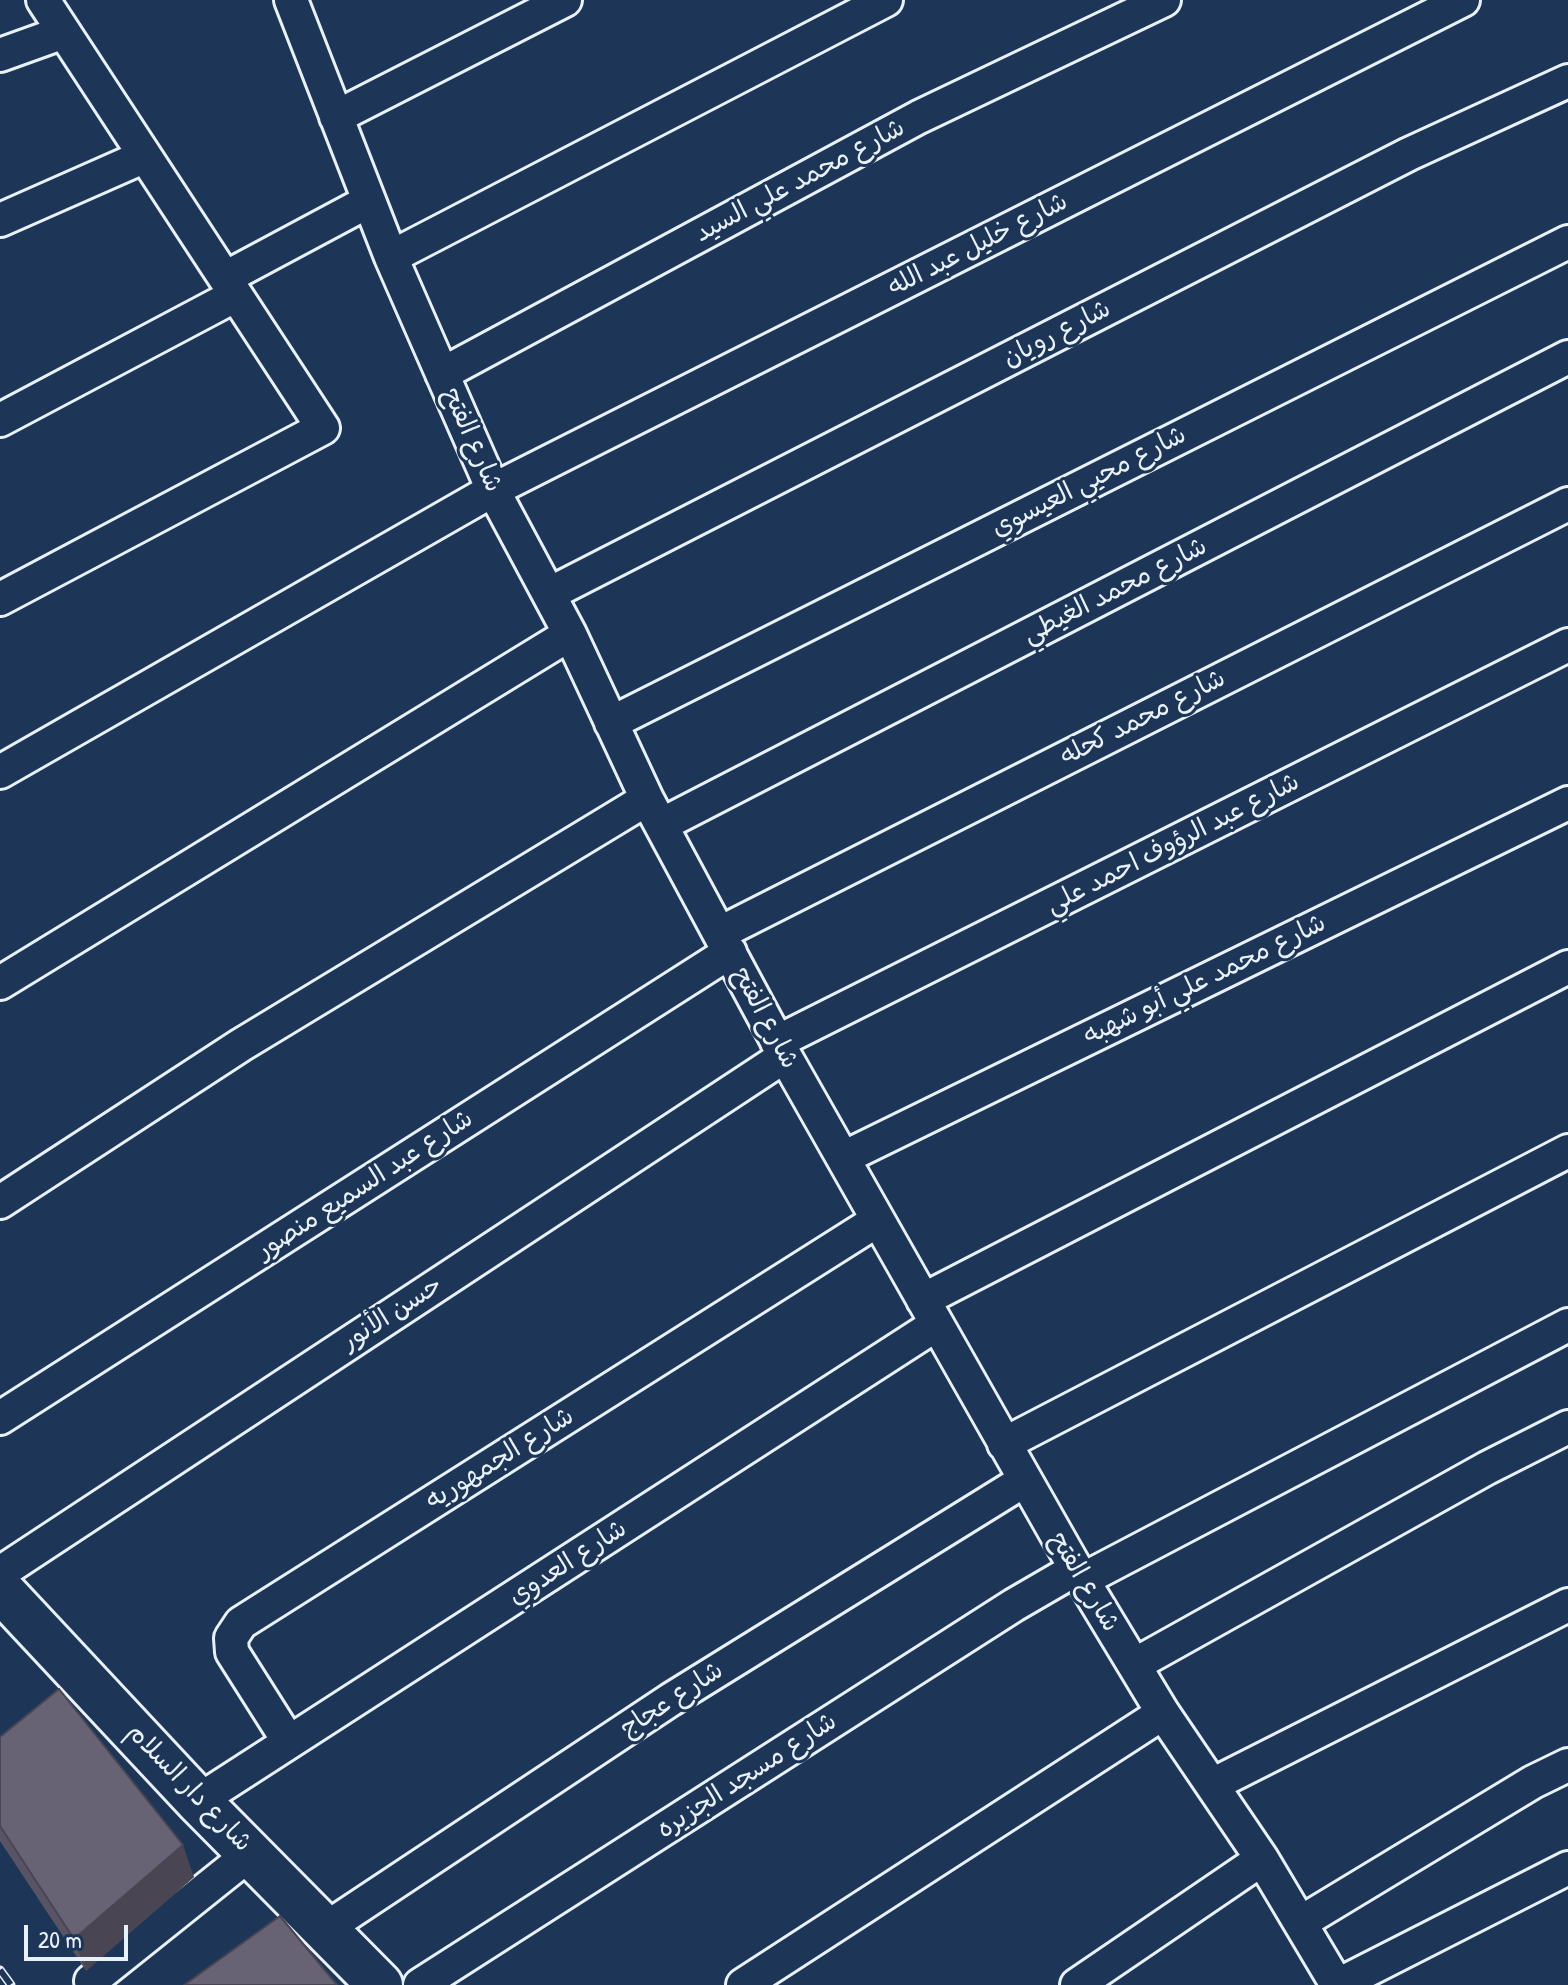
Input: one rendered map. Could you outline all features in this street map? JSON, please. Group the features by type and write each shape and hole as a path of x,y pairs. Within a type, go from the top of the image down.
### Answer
{"main road":[{"name":"شارع دار السلام","path":"0,1589 198,1801 251,1853 312,1930 380,1985"}],"street":[{"path":"0,599 323,428 43,0"},
{"name":"شارع الفتح","path":"291,0 391,257 493,490 570,634 654,812 781,1049 1079,1574 1163,1713 1262,1859 1337,1985"},
{"path":"336,117 565,0"},
{"path":"391,257 886,0"},
{"name":"شارع محمد علي السيد","path":"442,374 919,117 1164,0"},
{"name":"شارع خليل عبد الله","path":"0,772 493,490 1463,0"},
{"path":"0,55 64,32"},
{"name":"شارع رويان","path":"549,594 1409,154 1568,81"},
{"path":"0,220 145,156"},
{"path":"0,420 230,287 369,201"},
{"name":"شارع محيي العيسوي","path":"611,723 1568,242"},
{"name":"شارع محمد الغيطي","path":"0,1202 241,1045 654,812 1568,357"},
{"name":"شارع محمد كحله","path":"725,943 1568,504"},
{"path":"0,983 570,634"},
{"name":"شارع عبد الرؤوف احمد علي","path":"781,1049 1568,645"},
{"name":"شارع محمد علي أبو شهبه","path":"843,1158 1568,803"},
{"name":"شارع عبد السميع منصور","path":"0,1418 725,943"},
{"name":"شارع العدوي","path":"198,1801 930,1312 1568,967"},
{"name":"حسن الأنور","path":"0,1573 781,1049"},
{"path":"1004,1444 1568,1151"},
{"name":"شارع الجمهوريه","path":"289,1742 232,1652 231,1638 241,1623 878,1220"},
{"name":"شارع مسجد الجزيره","path":"420,1985 1014,1605 1568,1325"},
{"path":"1134,1665 1487,1468 1568,1427"},
{"name":"شارع عجاج","path":"312,1930 670,1700 1025,1480"},
{"path":"1212,1785 1568,1605"},
{"path":"743,1985 1163,1713"},
{"path":"1300,1923 1533,1782 1568,1765"},
{"path":"91,1981 251,1853"},
{"path":"1077,1985 1262,1859"},
{"path":"1337,1985 1568,1868"}],"building":[{"path":"59,1689 183,1845 74,1939 0,1826 0,1737"},
{"path":"280,1916 337,1985 184,1985"}],"railway":[{"path":"0,1970 11,1985"}]}
